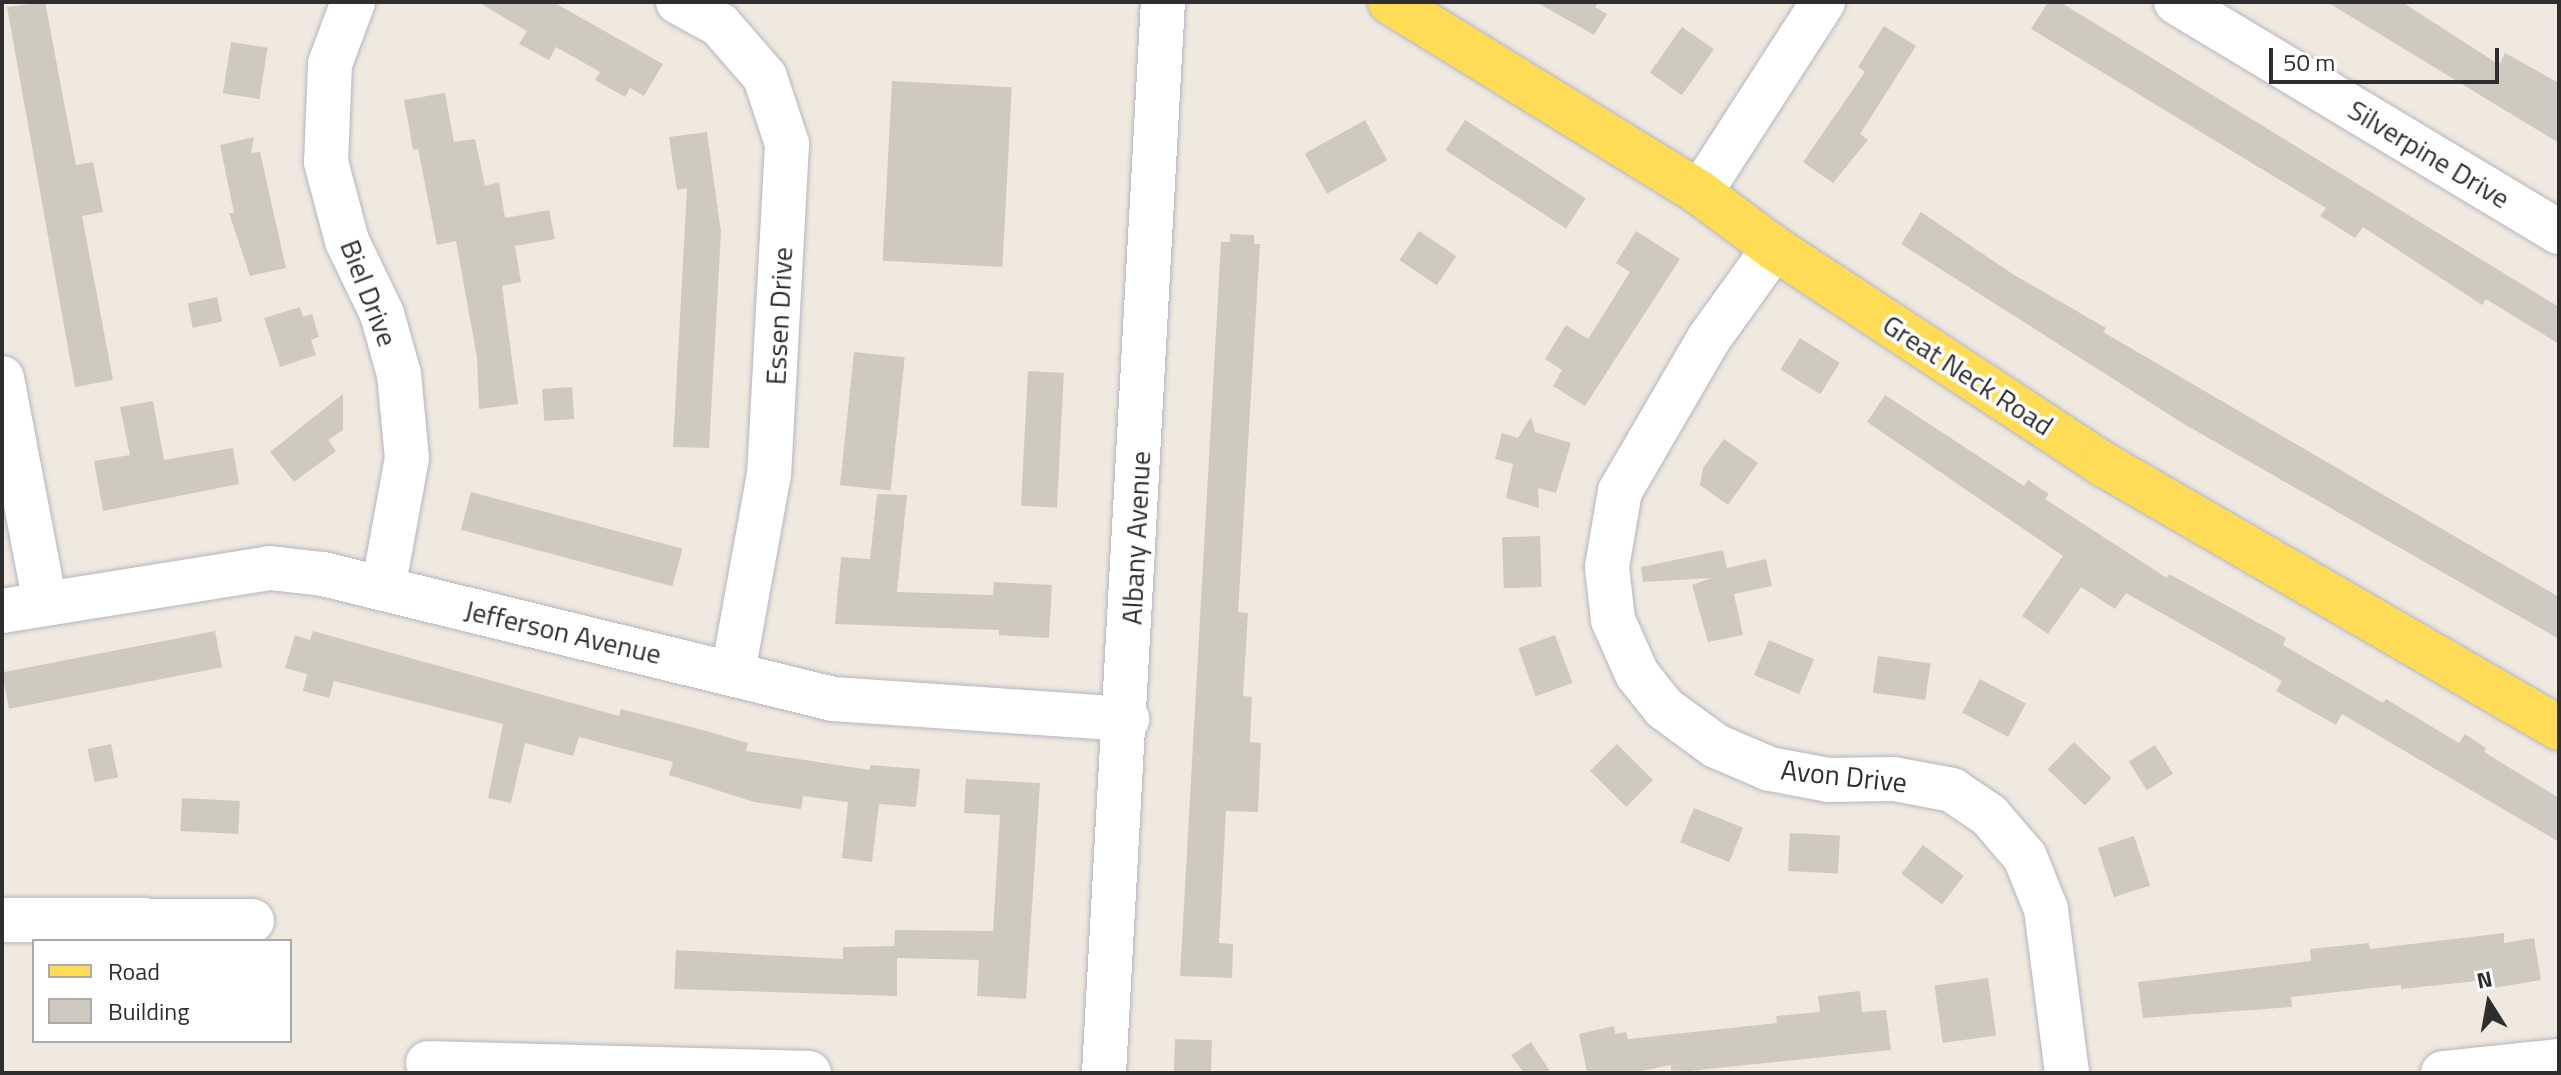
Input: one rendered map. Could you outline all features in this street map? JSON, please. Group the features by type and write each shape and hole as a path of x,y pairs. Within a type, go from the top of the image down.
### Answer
{"main road":[{"name":"Great Neck Road","path":"1390,2 1700,193 1774,248 2103,464 2559,728"}],"street":[{"name":"Biel Drive","path":"353,2 330,64 326,162 347,241 382,314 399,374 407,458 383,589"},
{"name":"Essen Drive","path":"678,2 720,25 765,77 787,144 769,474 733,673"},
{"name":"Albany Avenue","path":"1104,1073 1127,719 1163,2"},
{"path":"1700,193 1823,2"},
{"name":"Silverpine Drive","path":"2176,2 2559,232"},
{"name":"Avon Drive","path":"1774,248 1708,340 1620,491 1607,567 1613,620 1637,674 1664,708 1716,746 1770,769 1828,780 1894,779 1952,790 1989,815 2025,857 2046,909 2067,1073"},
{"path":"2,378 45,603"},
{"name":"Jefferson Avenue","path":"2,611 270,568 383,589 833,699 1127,719"},
{"path":"2,920 252,921"},
{"path":"2443,1073 2559,1061"},
{"path":"428,1063 809,1073"}],"building":[{"path":"45,2 76,165 93,162 103,212 82,216 113,380 75,387 7,7"},
{"path":"478,2 553,2 663,64 644,96 630,88 625,97 595,80 600,72 556,47 549,60 519,44 527,31"},
{"path":"1536,2 1599,2 1595,7 1607,14 1594,35"},
{"path":"2048,2 2060,2 2559,307 2559,344 2486,299 2482,305 2363,227 2355,238 2320,216 2326,208 2031,29"},
{"path":"2327,2 2402,2 2495,62 2500,63 2505,53 2559,83 2559,143"},
{"path":"1884,26 1916,46 1860,134 1868,140 1833,183 1803,162 1865,72 1858,67"},
{"path":"1682,27 1714,49 1682,95 1650,73"},
{"path":"231,42 268,48 259,99 223,93"},
{"path":"892,81 1012,87 1002,267 883,261"},
{"path":"445,93 454,142 475,139 485,186 499,182 505,218 549,210 555,239 515,246 521,282 502,286 518,404 479,409 477,358 456,241 437,245 418,149 413,150 404,100"},
{"path":"1365,120 1387,160 1327,194 1305,153"},
{"path":"1465,120 1586,198 1566,229 1445,150"},
{"path":"707,132 721,232 709,448 673,447 687,188 677,190 669,137"},
{"path":"254,137 251,153 260,152 286,268 250,276 229,213 234,213 220,145"},
{"path":"1921,212 2014,275 2106,328 2103,332 2559,597 2559,639 2184,424 1901,244"},
{"path":"1419,231 1456,256 1437,285 1399,260"},
{"path":"1636,231 1680,259 1585,406 1553,386 1562,370 1545,359 1566,325 1588,339 1630,272 1616,263"},
{"path":"1230,234 1254,235 1254,244 1260,244 1238,612 1248,613 1243,696 1252,697 1250,742 1261,743 1258,812 1226,811 1219,943 1233,944 1232,978 1180,976 1221,242 1230,242"},
{"path":"217,297 222,321 193,328 188,303"},
{"path":"300,307 303,317 312,314 319,337 311,340 316,355 280,367 264,318"},
{"path":"1800,338 1840,363 1820,394 1780,369"},
{"path":"854,352 905,357 891,491 840,485"},
{"path":"1028,371 1064,373 1057,508 1021,506"},
{"path":"572,387 574,419 544,421 542,389"},
{"path":"343,394 343,430 328,440 336,451 294,482 270,452"},
{"path":"1885,395 2024,486 2028,480 2049,494 2045,499 2167,578 2169,574 2286,638 2283,645 2383,703 2386,699 2459,743 2465,734 2486,748 2484,752 2559,798 2559,842 2342,714 2336,725 2276,691 2282,681 2126,593 2115,609 2081,587 2048,634 2022,616 2063,556 1867,422"},
{"path":"153,401 164,460 233,448 239,484 103,511 94,461 130,455 120,407"},
{"path":"1531,417 1535,432 1571,443 1556,493 1538,488 1539,508 1506,498 1513,464 1495,459 1502,433 1518,438"},
{"path":"1724,439 1758,463 1728,505 1700,485 1703,468"},
{"path":"471,492 683,549 672,586 461,530"},
{"path":"877,494 907,495 897,592 993,595 994,582 1052,585 1049,638 999,635 999,630 835,624 841,557 870,559"},
{"path":"1540,536 1542,587 1504,588 1502,537"},
{"path":"1723,550 1727,568 1766,559 1772,586 1734,594 1743,635 1708,642 1692,585 1712,578 1643,582 1641,567"},
{"path":"215,631 222,667 9,709 2,672"},
{"path":"313,631 619,716 621,709 699,729 748,743 746,751 870,770 870,765 920,769 916,807 879,804 872,862 842,858 848,802 803,796 801,809 754,802 669,775 673,762 579,737 573,756 525,743 511,803 488,798 503,724 334,681 329,698 303,691 307,674 285,668 295,635 310,640"},
{"path":"1555,635 1572,683 1536,696 1518,648"},
{"path":"1769,640 1814,659 1799,694 1754,675"},
{"path":"1878,656 1930,663 1925,700 1873,693"},
{"path":"1980,679 2026,703 2008,737 1962,713"},
{"path":"2074,742 2111,778 2085,805 2048,769"},
{"path":"111,744 118,777 95,782 88,749"},
{"path":"1617,744 1653,780 1626,807 1590,771"},
{"path":"2155,745 2173,774 2147,790 2129,761"},
{"path":"966,779 1040,783 1026,999 977,996 979,960 897,958 897,996 674,989 676,950 843,959 843,947 894,946 895,930 993,931 1000,815 964,813"},
{"path":"182,798 240,801 238,834 180,831"},
{"path":"1694,808 1743,828 1729,862 1680,842"},
{"path":"1790,833 1840,836 1838,874 1788,871"},
{"path":"2134,836 2150,885 2114,897 2098,848"},
{"path":"1923,845 1964,876 1942,904 1901,874"},
{"path":"2504,933 2504,943 2534,938 2541,980 2487,989 2486,980 2401,989 2401,985 2291,997 2292,1007 2143,1018 2138,982 2311,961 2310,949 2369,943 2370,949"},
{"path":"1988,978 1996,1035 1943,1043 1935,986"},
{"path":"1860,991 1862,1012 1886,1010 1891,1050 1689,1071 1671,1070 1671,1065 1632,1073 1587,1073 1579,1034 1614,1026 1615,1034 1626,1032 1628,1039 1777,1023 1776,1016 1820,1012 1818,996"},
{"path":"1175,1039 1212,1040 1211,1073 1174,1073"},
{"path":"1531,1042 1551,1073 1524,1073 1511,1055"}]}
